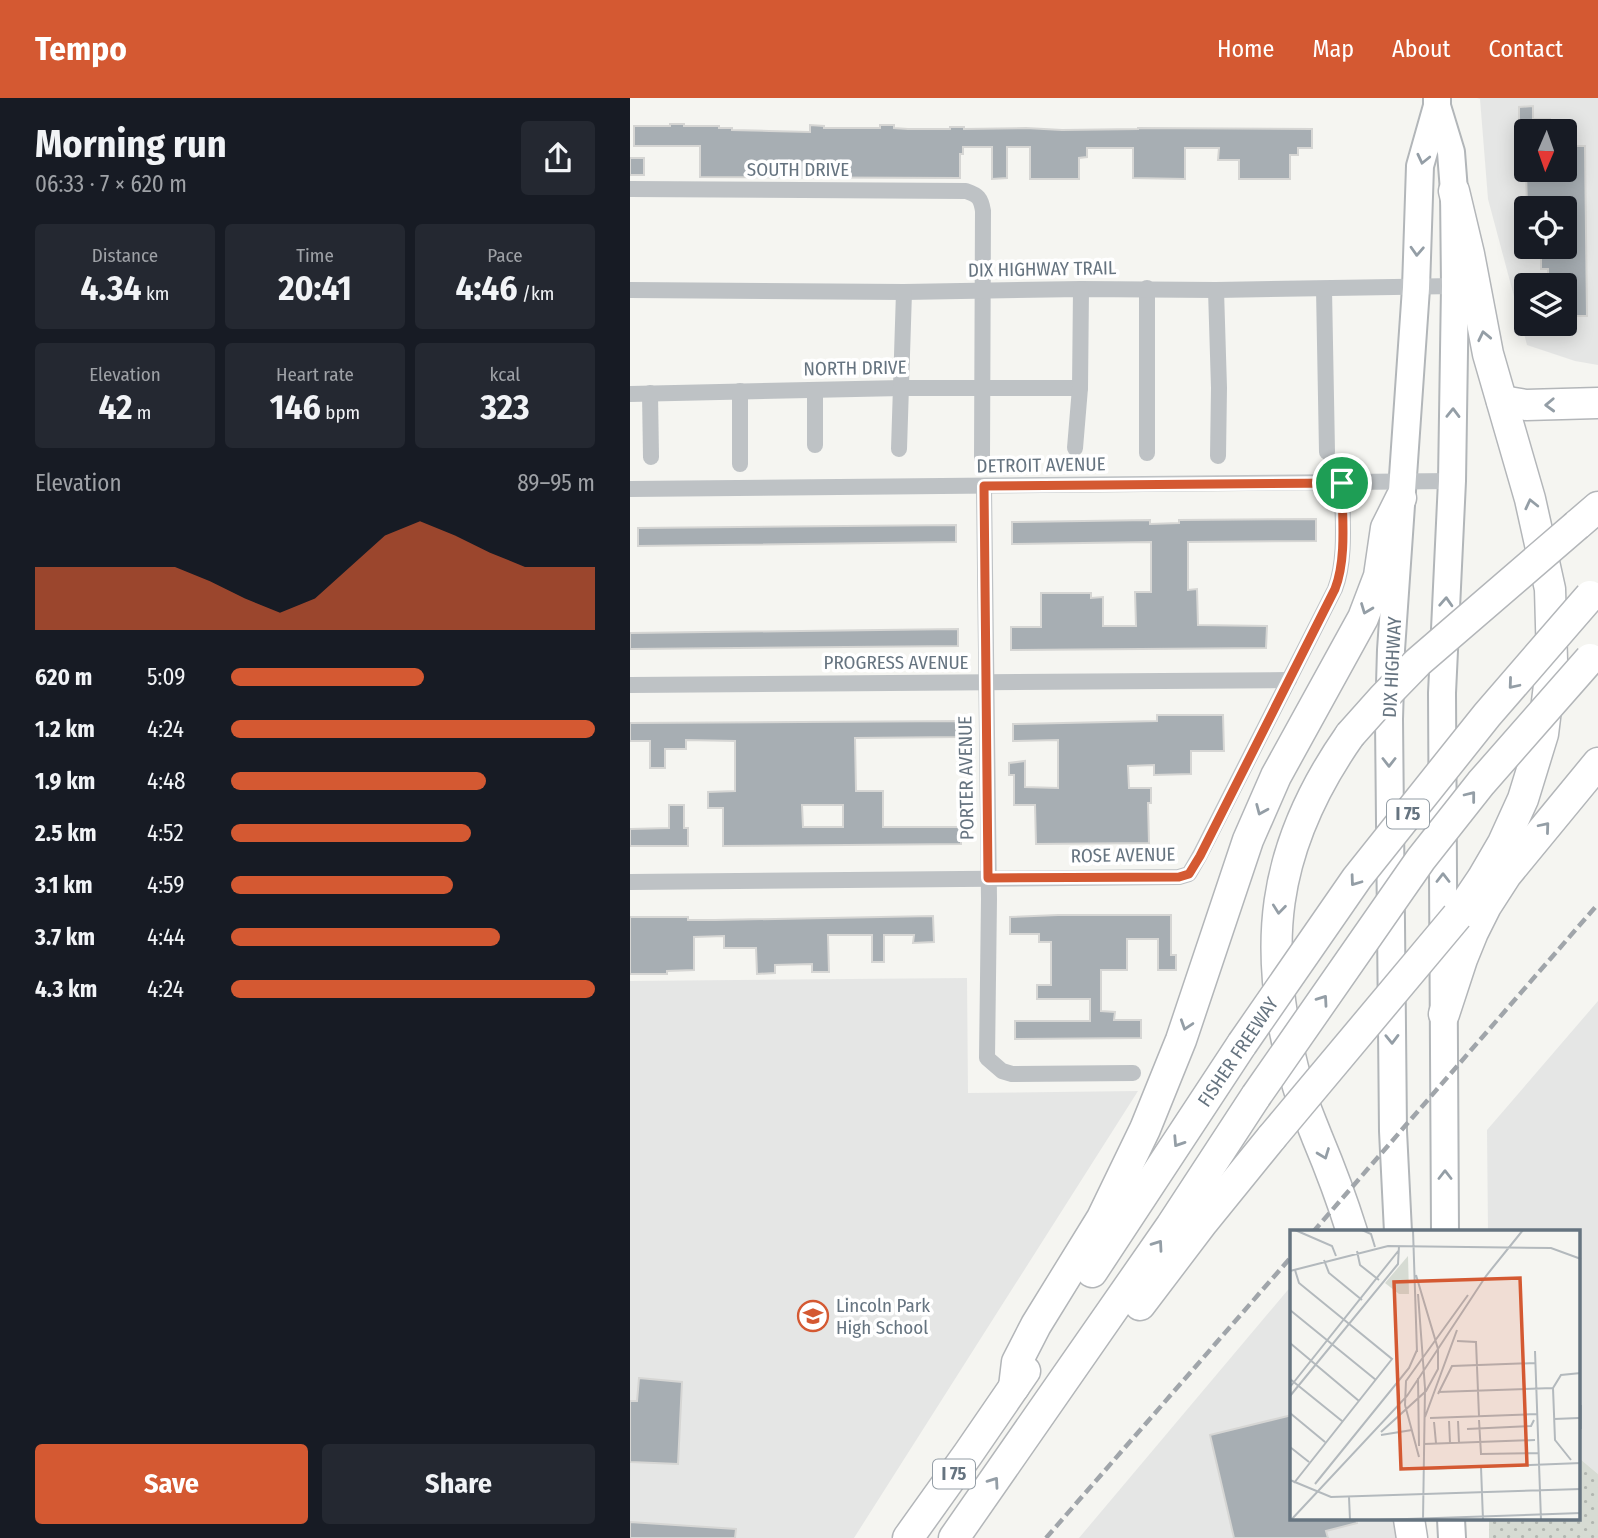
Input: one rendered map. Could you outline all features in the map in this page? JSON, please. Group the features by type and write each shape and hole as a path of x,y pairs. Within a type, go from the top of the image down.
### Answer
{"highway":[{"path":"1036,1422 1066,1400 1203,1222 1457,916 1503,844 1523,799 1543,734 1552,661 1550,589 1530,499 1488,354 1454,191"},
{"path":"1502,401 1526,405 1598,403"},
{"path":"1014,1387 1017,1362 1036,1325 1102,1218 1145,1129 1181,1040 1248,840 1276,775 1363,618 1379,576 1386,528 1402,490"},
{"path":"1351,1230 1297,1084 1282,1014 1276,957 1278,908 1287,859 1316,789 1350,735 1418,662 1587,516"},
{"name":"FISHER FREEWAY","path":"908,1538 1014,1387 1133,1212 1242,1044 1357,878 1487,715 1594,592"},
{"name":"FISHER FREEWAY","path":"954,1538 1421,859 1481,783 1594,655"},
{"path":"1444,1014 1462,959 1486,906 1506,875 1598,763"},
{"path":"1409,1520 1412,1538"}],"main road":[{"name":"DIX HIGHWAY","path":"1437,102 1451,152 1455,286 1452,481 1442,694 1445,1230"},
{"name":"DIX HIGHWAY","path":"1398,1230 1388,719 1416,288 1420,166 1437,102"},
{"path":"1423,1520 1425,1538"},
{"path":"1451,1520 1452,1538"}],"street":[{"name":"SOUTH DRIVE","path":"630,188 966,191 977,195 983,211 983,290"},
{"name":"DIX HIGHWAY TRAIL","path":"630,290 904,292 1455,286"},
{"path":"1147,288 1147,453"},
{"path":"1075,448 1080,387 1082,289"},
{"path":"1324,289 1327,452"},
{"path":"982,458 983,290"},
{"path":"1216,290 1219,456"},
{"path":"899,449 904,292"},
{"name":"NORTH DRIVE","path":"630,394 1080,387"},
{"path":"815,390 815,445"},
{"path":"740,391 740,464"},
{"path":"650,393 651,457"},
{"name":"DETROIT AVENUE","path":"630,489 1342,483 1402,490 1452,481"},
{"name":"ROSE AVENUE","path":"630,882 1179,877 1189,874 1340,577 1342,483"},
{"name":"PORTER AVENUE","path":"984,486 988,1058 1002,1071 1012,1074 1133,1073"},
{"name":"PROGRESS AVENUE","path":"630,685 1289,680"}],"shaded area":[{"path":"1477,98 1598,98 1598,365 1575,361 1527,345 1525,336 1577,336 1577,273 1514,273 1514,296 1488,199 1480,99"},
{"name":"Lincoln Park High School","path":"967,978 968,1093 1138,1091 854,1538 630,1538 630,981"},
{"path":"1598,1001 1598,1474 1580,1459 1580,1230 1488,1230 1487,1130"},
{"path":"1290,1287 1290,1520 1412,1520 1417,1538 1079,1538"},
{"path":"1580,1459 1598,1474 1598,1538 1489,1538 1489,1520 1580,1520"}],"building":[{"path":"1533,106 1533,119 1519,119 1519,107"},
{"path":"810,125 824,128 880,128 880,125 894,125 894,128 908,129 1312,129 1312,148 1298,148 1298,155 1290,155 1290,179 1239,179 1239,160 1218,160 1219,148 1185,148 1185,179 1133,178 1133,148 1087,148 1087,157 1079,158 1079,179 1030,179 1030,147 1007,147 1007,178 992,179 992,147 963,147 963,154 960,154 960,178 700,177 700,146 634,146 634,126 719,126 732,130 810,132"},
{"path":"1577,146 1585,146 1587,316 1577,316 1577,273 1548,273 1548,269 1541,269 1541,259 1577,259 1577,196 1527,196 1526,182 1577,182"},
{"path":"630,158 644,158 644,175 630,175"},
{"path":"1316,519 1316,541 1188,542 1188,590 1197,589 1198,625 1267,626 1266,648 1011,650 1011,627 1041,627 1041,593 1091,593 1091,598 1103,597 1103,626 1136,626 1135,592 1151,592 1151,542 1012,544 1012,522 1150,520 1150,524 1179,523 1179,520"},
{"path":"956,525 956,542 638,546 638,528"},
{"path":"958,629 958,646 630,649 630,633"},
{"path":"1157,715 1223,715 1224,751 1191,751 1191,774 1154,775 1154,765 1128,766 1129,788 1151,788 1151,803 1148,803 1149,843 1036,844 1035,805 1014,805 1014,775 1009,775 1009,763 1025,761 1025,787 1058,788 1058,740 1013,741 1013,724 1157,721"},
{"path":"959,721 959,737 855,738 856,791 883,791 883,827 961,827 961,844 723,846 723,808 708,808 708,792 735,791 735,741 686,740 686,749 665,749 665,768 650,768 650,741 630,741 630,723","holes":["802,805 843,805 843,827 803,827"]},
{"path":"669,805 684,805 684,828 688,828 688,846 630,846 630,829 669,828"},
{"path":"1171,915 1171,955 1176,955 1176,970 1158,970 1158,939 1127,939 1127,970 1101,970 1101,1011 1115,1012 1114,1020 1141,1020 1141,1038 1015,1039 1015,1021 1090,1021 1090,999 1037,999 1037,985 1051,985 1051,942 1039,942 1039,934 1010,934 1010,917"},
{"path":"933,916 934,942 913,943 914,935 884,935 884,962 872,962 872,935 828,935 829,972 812,972 812,964 775,965 775,973 757,974 756,948 724,948 724,936 694,937 694,970 667,971 667,974 630,974 630,917 715,920"},
{"path":"639,1378 682,1382 678,1464 630,1462 630,1401 637,1401"},
{"path":"1290,1415 1290,1520 1356,1520 1357,1523 1326,1531 1328,1538 1234,1538 1210,1435"},
{"path":"630,1522 736,1529 735,1538 630,1538"}],"railway":[{"path":"1315,1230 1598,904"},
{"path":"1046,1538 1290,1258"}],"place":[{"name":"Lincoln Park High School","path":"813,1316"}],"route":[{"path":"1342,483 1340,577 1189,874 1179,877 988,878 984,486 1342,483"}]}
